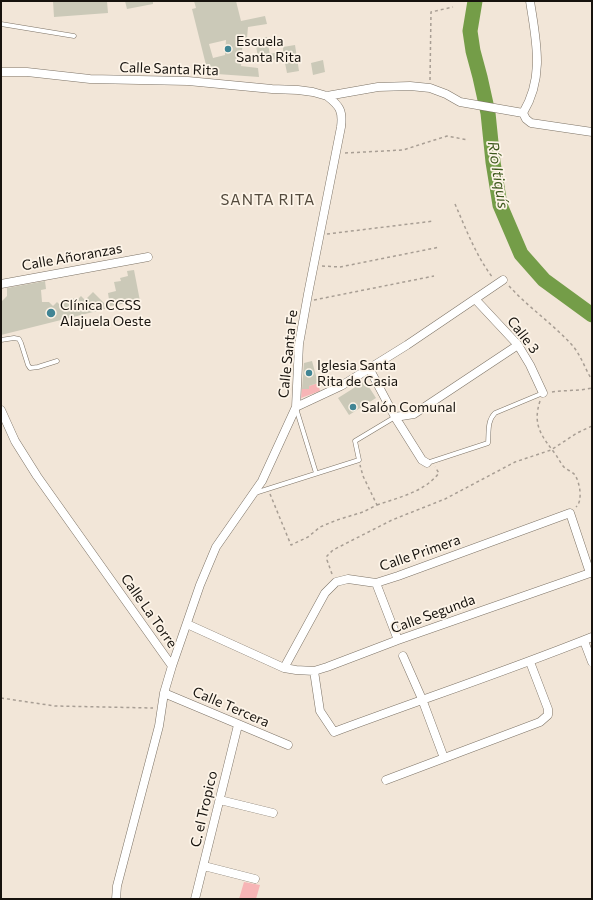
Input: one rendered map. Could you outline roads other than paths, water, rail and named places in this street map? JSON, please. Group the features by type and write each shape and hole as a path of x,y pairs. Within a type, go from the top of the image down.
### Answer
{"street":[{"path":"530,1 538,55 537,74 529,102 523,113 526,119 531,123 592,132"},
{"name":"Calle Santa Rita","path":"1,72 34,73 90,79 188,81 298,90 327,96 378,87 410,86 430,88 460,102 472,105 523,113"},
{"name":"Calle Santa Fe","path":"172,666 200,585 216,547 255,493 268,470 296,407 300,344 306,302 337,154 341,127 342,114 335,102 327,96"},
{"name":"Calle Añoranzas","path":"1,284 148,257"},
{"path":"296,407 341,386 407,345 501,282"},
{"name":"Calle 3","path":"475,299 518,345 530,365 543,393"},
{"path":"395,417 414,414 518,345"},
{"path":"369,368 395,417 422,460 427,463"},
{"name":"Calle La Torre","path":"1,410 15,441 37,476 172,666 164,693 159,726 119,878 116,899"},
{"name":"Calle Primera","path":"284,668 325,593 336,582 348,579 376,583 570,513 590,573"},
{"name":"Calle Segunda","path":"284,668 314,671 590,573"},
{"path":"376,583 398,640"},
{"path":"187,624 284,668"},
{"path":"314,671 320,711 334,732 422,699 530,662 588,639 592,662"},
{"path":"403,656 422,699 444,758"},
{"path":"386,780 540,722 548,715 548,709 530,662"},
{"name":"Calle Tercera","path":"164,693 288,745"},
{"name":"C. el Tropico","path":"196,899 238,725"},
{"path":"220,800 273,813"},
{"path":"204,866 255,879"}],"lane":[{"path":"1,24 74,36"},
{"path":"1,340 14,338 19,339 30,368 38,368 57,361"},
{"path":"427,463 488,443 489,424 491,417 495,413 543,393"},
{"path":"296,407 316,473"},
{"path":"255,493 359,460 355,441 395,417"}],"waterway":[{"name":"Río Itiquís","path":"475,1 470,31 473,51 488,113 493,162 500,205 521,254 544,280 592,315"}],"place":[{"name":"Escuela Santa Rita","path":"228,49"},
{"name":"Clínica CCSS Alajuela Oeste","path":"51,313"},
{"name":"Iglesia Santa Rita de Casia","path":"309,373"},
{"name":"Salón Comunal","path":"353,407"}],"district":[{"name":"SANTA RITA","path":"268,200"}]}
